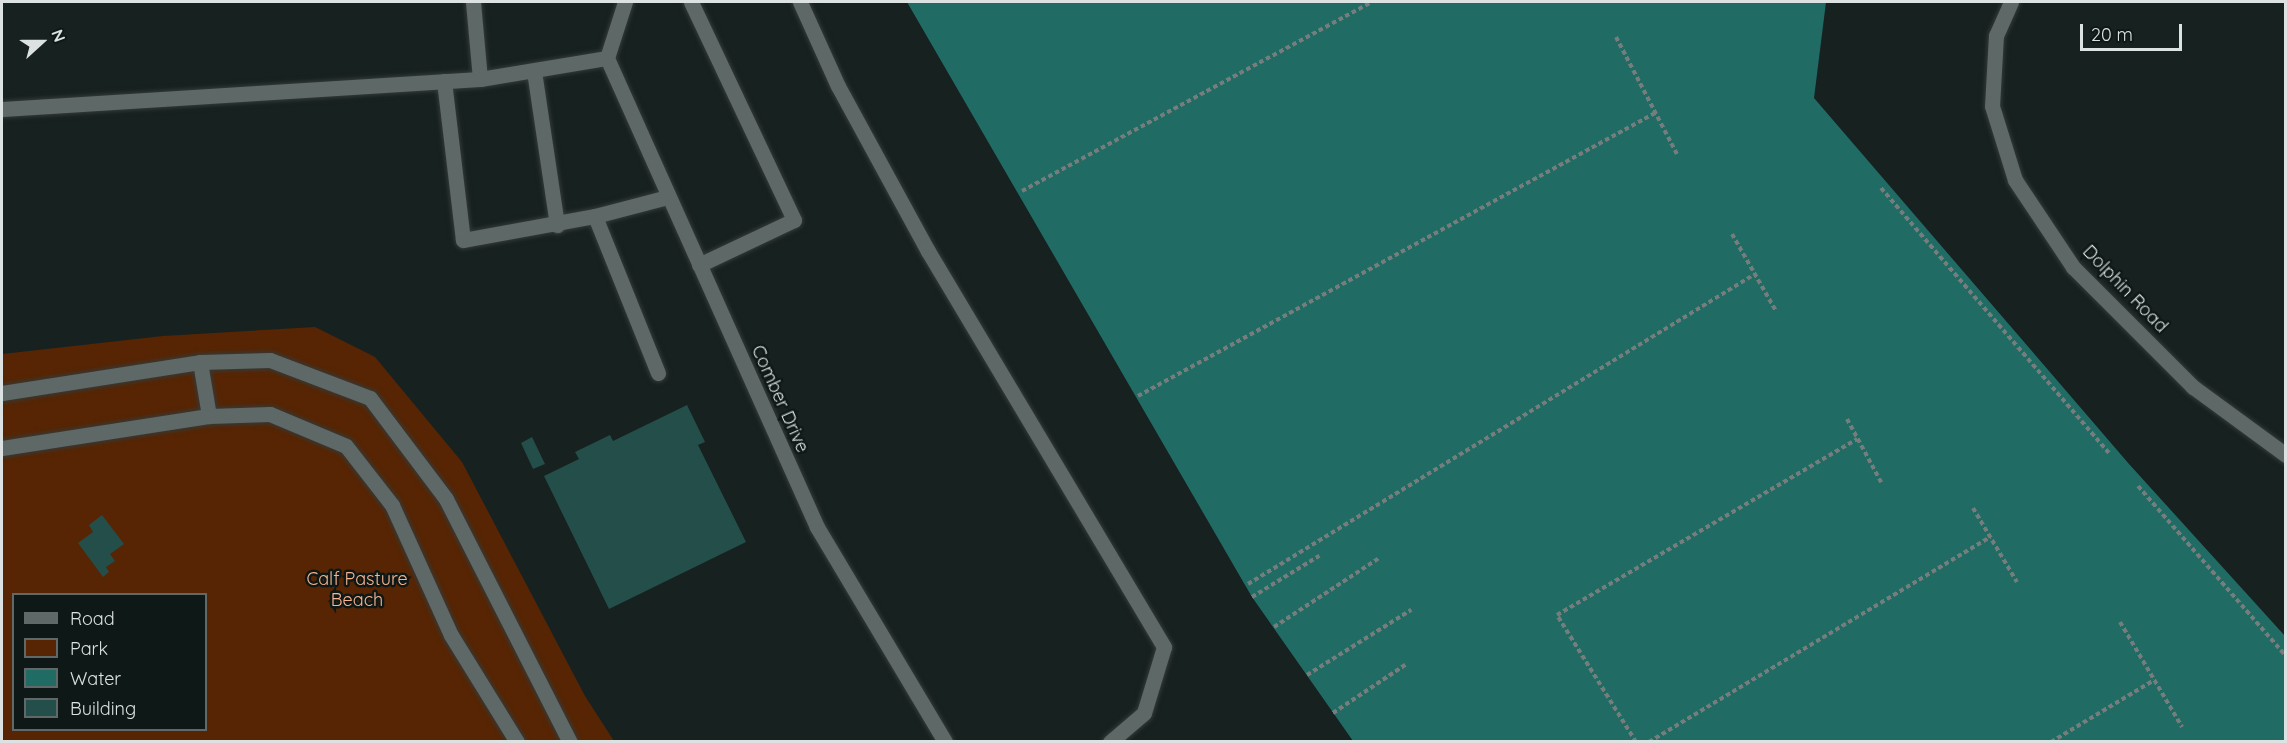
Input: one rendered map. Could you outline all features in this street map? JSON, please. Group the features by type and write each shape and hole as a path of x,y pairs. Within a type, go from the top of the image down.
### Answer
{"street":[{"path":"473,2 480,79"},
{"path":"2,109 480,79 534,71 607,58 625,2"},
{"path":"691,2 794,220 699,265"},
{"path":"800,2 838,86 928,251 1164,647 1144,713 1110,741"},
{"name":"Dolphin Road","path":"2011,2 1996,35 1992,106 2015,180 2073,267 2193,387 2286,455"},
{"name":"Comber Drive","path":"607,58 817,527 945,741"},
{"path":"534,71 557,225"},
{"path":"444,81 463,240 557,225 668,197"},
{"path":"595,216 658,373"},
{"path":"2,393 200,362 270,360 370,398 446,499 570,741"},
{"path":"200,362 209,416"},
{"path":"2,448 209,416 270,414 346,446 392,505 451,635 517,741"}],"path":[{"path":"1022,191 1371,2"},
{"path":"1616,37 1677,154"},
{"path":"1138,396 1656,113"},
{"path":"1881,188 2111,455"},
{"path":"1732,234 1776,311"},
{"path":"1248,584 1755,274"},
{"path":"1847,418 1881,482"},
{"path":"1636,741 1557,615 1857,439"},
{"path":"2138,486 2286,656"},
{"path":"1973,508 2018,582"},
{"path":"1648,741 1990,537"},
{"path":"1252,597 1319,556"},
{"path":"1274,627 1379,558"},
{"path":"1307,675 1411,610"},
{"path":"2120,622 2181,727"},
{"path":"1333,713 1406,665"},
{"path":"2051,741 2154,680"}],"green space":[{"name":"Calf Pasture Beach","path":"315,327 375,357 462,462 585,696 614,741 2,741 2,354 163,336"}],"water":[{"path":"907,2 1826,2 1814,98 2129,464 2285,636 2285,741 1353,741 1252,597"}],"building":[{"path":"687,405 705,442 698,445 746,542 609,609 544,476 579,459 575,452 610,435 613,441"},
{"path":"532,437 545,464 533,469 521,443"},
{"path":"102,515 124,544 110,554 115,561 106,567 109,572 103,577 78,543 93,532 89,525"}]}
